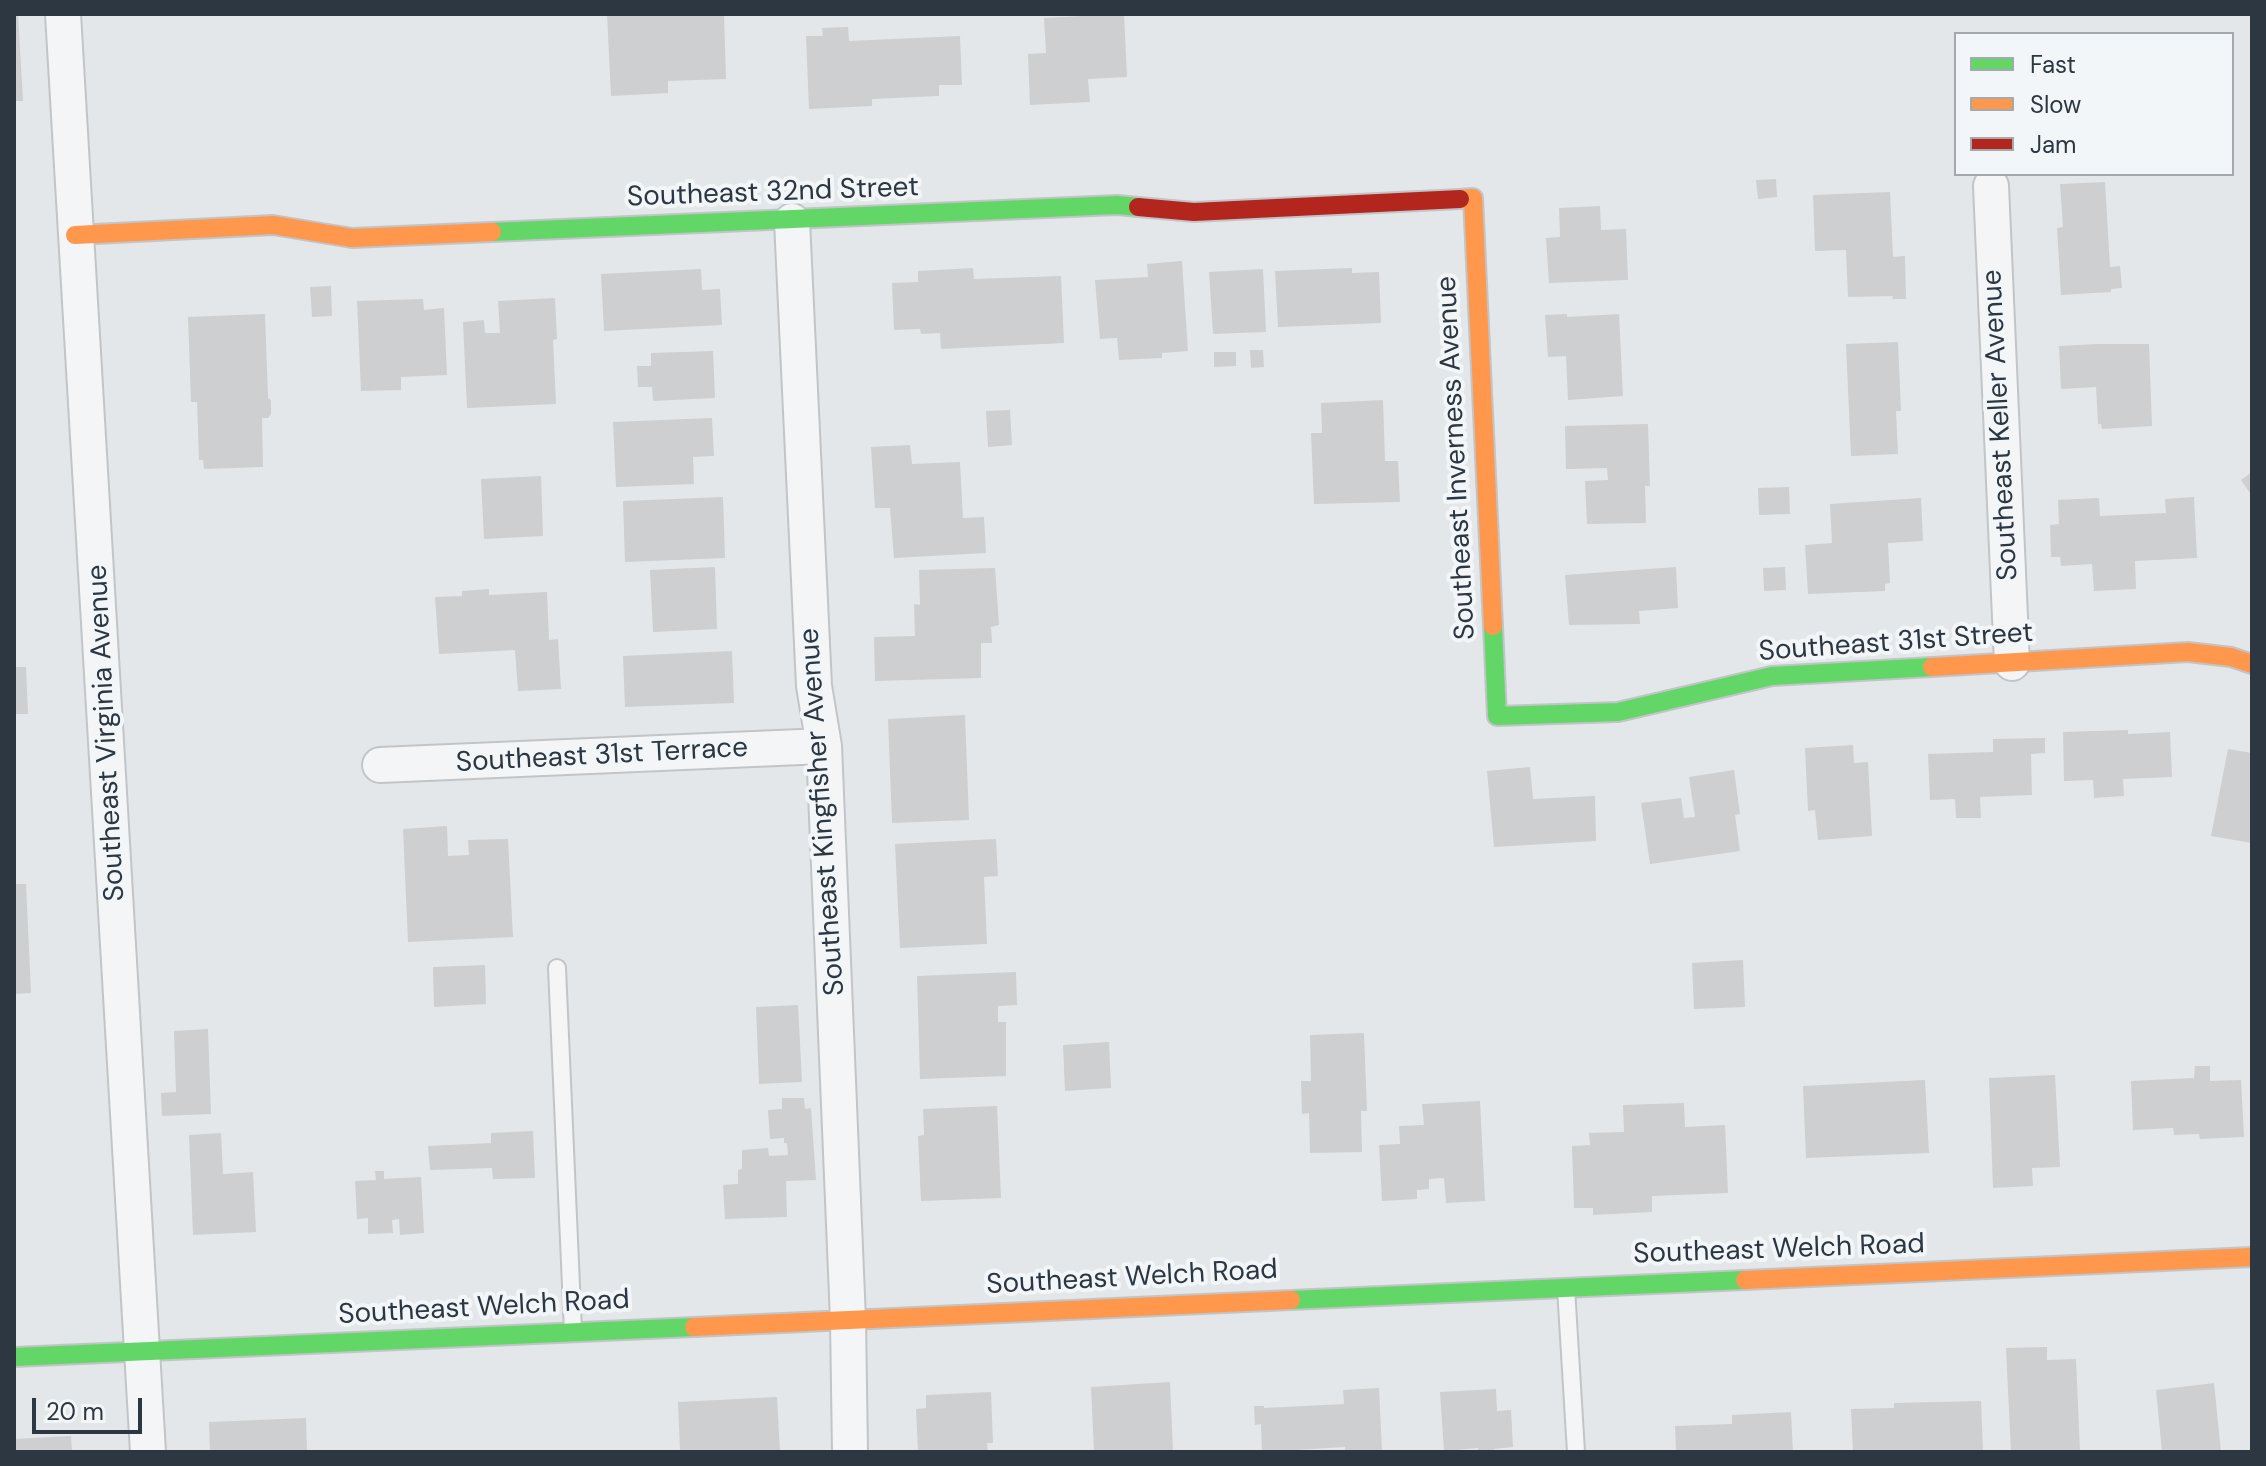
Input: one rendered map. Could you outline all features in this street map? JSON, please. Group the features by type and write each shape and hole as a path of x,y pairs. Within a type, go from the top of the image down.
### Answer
{"street":[{"name":"Southeast Virginia Avenue","path":"63,14 148,1452"},
{"name":"Southeast Keller Avenue","path":"1991,186 2012,663"},
{"name":"Southeast 32nd Street","path":"75,235 273,225 352,238 1117,205 1194,212 1473,198"},
{"name":"Southeast Inverness Avenue","path":"1473,198 1497,716"},
{"name":"Southeast Kingfisher Avenue","path":"792,221 814,686 824,746 848,1320 850,1452"},
{"name":"Southeast 31st Street","path":"1497,716 1618,712 1772,676 2188,652 2231,657 2252,664"},
{"name":"Southeast 31st Terrace","path":"380,765 824,746"},
{"name":"Southeast Welch Road","path":"14,1357 2252,1257"}],"lane":[{"path":"557,968 574,1332"},
{"path":"1566,1287 1576,1452"}],"building":[{"path":"14,14 18,14 23,101 14,101"},
{"path":"607,14 724,14 726,79 668,81 668,93 611,96"},
{"path":"1124,14 1127,77 1088,79 1090,102 1030,105 1028,54 1046,53 1044,18"},
{"path":"848,27 849,41 960,36 962,85 939,85 939,96 872,99 872,106 809,109 806,36 823,36 822,28"},
{"path":"1776,179 1777,197 1758,199 1756,180"},
{"path":"2105,182 2110,267 2120,266 2122,288 2111,289 2111,292 2061,295 2057,228 2063,227 2060,184"},
{"path":"1890,192 1893,257 1905,256 1906,299 1892,299 1893,296 1848,297 1846,250 1815,251 1813,195"},
{"path":"1600,206 1601,230 1626,229 1628,280 1549,283 1546,238 1560,237 1559,208"},
{"path":"1182,261 1188,351 1162,353 1162,358 1119,360 1117,338 1100,339 1095,280 1148,277 1147,264"},
{"path":"973,268 974,279 1061,276 1064,343 941,349 940,333 921,334 920,329 894,330 892,283 918,282 918,271"},
{"path":"1352,268 1352,273 1379,272 1381,323 1278,327 1275,271"},
{"path":"701,269 702,290 720,289 722,325 604,331 601,274"},
{"path":"1263,269 1266,332 1213,334 1209,272"},
{"path":"331,286 332,316 312,317 310,287"},
{"path":"555,298 556,404 467,408 463,322 484,320 485,333 500,333 498,301"},
{"path":"423,299 424,310 444,308 447,375 401,377 401,390 361,391 357,301"},
{"path":"265,314 271,414 268,418 262,418 263,467 204,469 203,460 199,460 197,402 191,402 188,317"},
{"path":"1567,314 1567,317 1619,314 1623,396 1568,400 1566,356 1548,357 1545,315"},
{"path":"1898,342 1901,411 1896,411 1898,454 1851,456 1846,344"},
{"path":"2149,344 2152,426 2102,429 2098,424 2096,387 2061,389 2059,346"},
{"path":"1250,350 1263,350 1264,367 1251,368"},
{"path":"713,351 715,398 653,401 652,387 638,387 637,366 651,366 651,353"},
{"path":"1214,352 1236,352 1236,366 1214,367"},
{"path":"1383,400 1385,461 1398,461 1400,502 1314,504 1311,433 1322,433 1321,403"},
{"path":"1010,410 1012,445 988,447 986,411"},
{"path":"712,418 714,456 693,457 694,484 616,487 613,422"},
{"path":"1648,424 1650,486 1645,486 1646,523 1587,524 1585,481 1608,480 1607,468 1566,469 1565,426"},
{"path":"910,445 912,464 960,462 963,518 984,517 986,553 894,558 890,508 875,508 871,447"},
{"path":"2252,472 2252,496 2241,480"},
{"path":"541,476 543,536 484,539 481,479"},
{"path":"1789,487 1790,514 1759,515 1758,488"},
{"path":"723,497 725,558 625,562 623,501"},
{"path":"2194,497 2197,558 2135,561 2136,589 2094,591 2092,564 2061,566 2060,557 2051,557 2050,525 2059,524 2058,500 2099,498 2100,516 2166,513 2165,499"},
{"path":"1921,498 1923,541 1888,543 1890,583 1885,584 1885,591 1808,594 1805,545 1832,543 1830,504"},
{"path":"715,567 717,629 653,632 650,570"},
{"path":"1676,567 1678,608 1639,611 1640,624 1569,625 1565,575"},
{"path":"1785,567 1786,590 1764,591 1763,568"},
{"path":"995,568 999,625 991,627 992,643 981,643 981,678 875,681 874,637 915,636 914,604 920,605 919,570"},
{"path":"489,589 489,595 547,592 549,640 558,639 561,689 518,691 515,650 439,654 435,597 462,596 462,591"},
{"path":"732,651 734,703 625,707 623,656"},
{"path":"14,667 26,667 28,714 14,714"},
{"path":"965,715 969,820 892,823 888,719"},
{"path":"2128,730 2128,734 2170,732 2172,777 2123,779 2124,796 2094,798 2093,780 2064,781 2063,732"},
{"path":"2045,738 2045,753 2031,754 2032,795 1980,797 1981,818 1956,818 1955,799 1930,800 1928,754 1993,752 1993,739"},
{"path":"1853,745 1854,763 1868,762 1872,836 1818,840 1815,810 1808,811 1805,748"},
{"path":"2228,749 2252,753 2252,843 2211,836"},
{"path":"1530,767 1533,799 1595,796 1596,841 1494,847 1487,771"},
{"path":"1734,770 1740,814 1735,815 1740,851 1650,864 1641,803 1681,798 1684,818 1695,817 1689,777"},
{"path":"447,826 448,856 469,855 468,840 508,839 513,937 408,942 403,829"},
{"path":"996,839 998,876 984,877 987,944 900,948 895,844"},
{"path":"14,884 26,884 31,993 14,994"},
{"path":"1743,960 1745,1007 1694,1009 1692,963"},
{"path":"485,965 486,1004 434,1007 433,967"},
{"path":"1016,972 1017,1005 998,1006 998,1022 1006,1022 1006,1076 920,1079 917,976"},
{"path":"798,1005 802,1082 759,1084 756,1007"},
{"path":"208,1029 211,1114 162,1116 161,1093 176,1092 174,1031"},
{"path":"1364,1033 1367,1111 1361,1111 1362,1152 1310,1153 1309,1113 1302,1114 1301,1081 1311,1081 1310,1035"},
{"path":"1109,1042 1111,1088 1065,1091 1063,1045"},
{"path":"2195,1066 2210,1066 2210,1081 2241,1080 2244,1137 2200,1139 2199,1134 2174,1135 2173,1128 2133,1130 2131,1081 2194,1078"},
{"path":"2055,1075 2060,1167 2032,1168 2033,1186 1993,1188 1989,1078"},
{"path":"1925,1080 1929,1153 1806,1158 1803,1086"},
{"path":"782,1098 804,1098 805,1109 811,1108 816,1180 786,1181 787,1217 725,1219 723,1185 738,1184 742,1150 768,1148 769,1156 788,1155 784,1138 770,1139 768,1110 782,1109"},
{"path":"1480,1101 1485,1201 1446,1203 1444,1178 1429,1179 1429,1189 1417,1190 1417,1199 1382,1201 1379,1145 1400,1144 1399,1126 1424,1125 1422,1104"},
{"path":"1684,1103 1685,1127 1725,1125 1728,1193 1652,1196 1652,1212 1593,1215 1593,1208 1574,1208 1572,1146 1590,1145 1589,1133 1624,1132 1623,1105"},
{"path":"997,1106 1001,1198 921,1201 918,1136 924,1135 923,1109"},
{"path":"533,1131 535,1178 493,1179 492,1168 430,1170 428,1146 491,1143 491,1133"},
{"path":"221,1133 223,1174 253,1172 256,1232 193,1235 189,1135"},
{"path":"375,1171 384,1171 384,1179 421,1177 424,1233 400,1235 399,1219 392,1220 393,1233 368,1234 368,1218 357,1219 355,1181 376,1180"},
{"path":"2047,1347 2047,1360 2076,1359 2080,1452 2011,1452 2006,1348"},
{"path":"1170,1382 1173,1451 1094,1452 1091,1387"},
{"path":"2214,1383 2221,1452 2162,1452 2156,1390"},
{"path":"1379,1388 1382,1452 1345,1452 1345,1447 1262,1452 1261,1424 1255,1425 1254,1406 1344,1404 1343,1390"},
{"path":"1496,1389 1497,1411 1511,1410 1513,1447 1494,1449 1494,1452 1478,1452 1478,1448 1444,1451 1440,1392"},
{"path":"991,1392 993,1443 987,1443 988,1452 918,1452 916,1409 926,1408 926,1395"},
{"path":"777,1397 780,1452 680,1452 678,1402"},
{"path":"1981,1401 1983,1452 1853,1452 1851,1409 1894,1408 1894,1403"},
{"path":"1791,1412 1793,1452 1676,1452 1675,1426 1732,1424 1732,1415"},
{"path":"306,1418 307,1452 210,1452 209,1422"},
{"path":"71,1436 72,1452 14,1452 14,1439"}],"traffic: fast":[{"path":"492,232 1117,205 1138,207"},
{"path":"1493,626 1497,716 1618,712 1772,676 1932,667"},
{"path":"1291,1300 1745,1280"},
{"path":"14,1357 694,1327"}],"traffic: slow":[{"path":"1460,199 1473,198 1493,626"},
{"path":"75,235 273,225 352,238 492,232"},
{"path":"1932,667 2188,652 2231,657 2252,664"},
{"path":"1745,1280 2252,1257"},
{"path":"694,1327 1291,1300"}],"traffic: jam":[{"path":"1138,207 1194,212 1460,199"}]}
